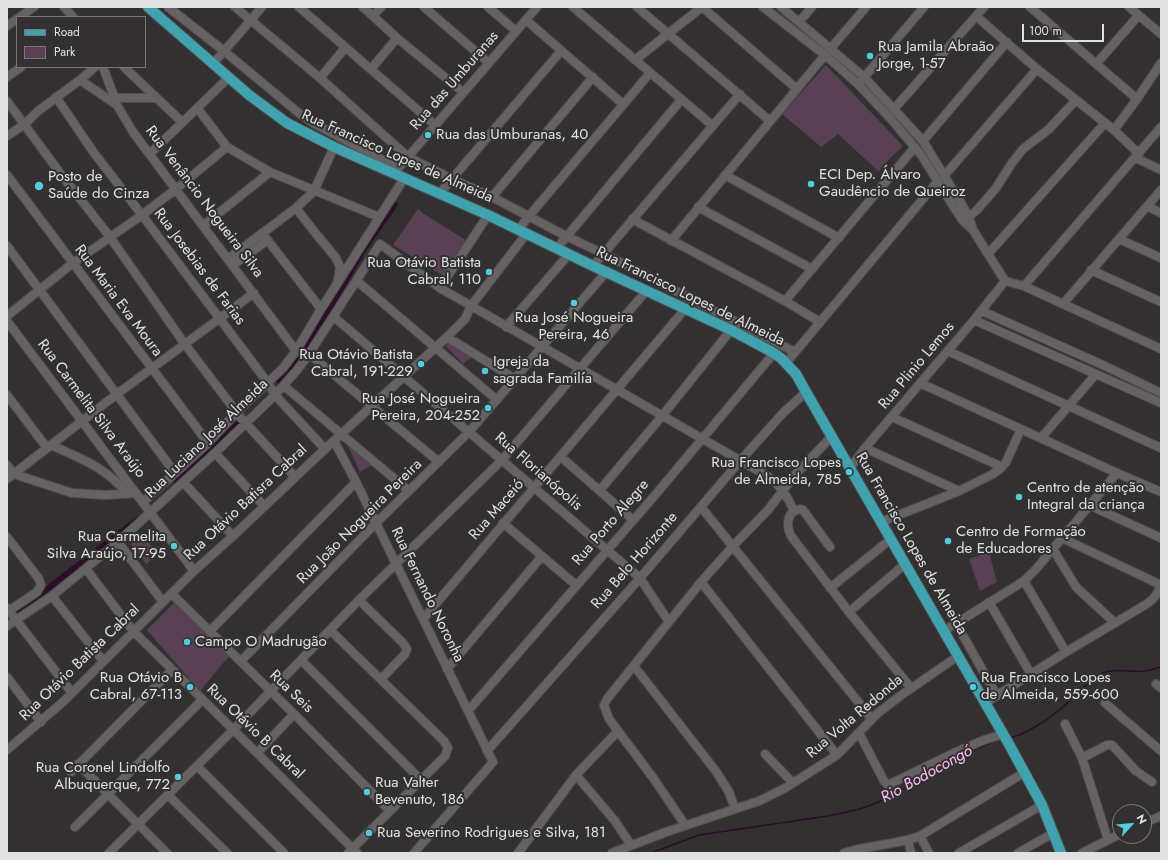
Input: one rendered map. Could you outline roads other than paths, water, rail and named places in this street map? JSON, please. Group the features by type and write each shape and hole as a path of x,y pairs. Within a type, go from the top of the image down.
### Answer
{"main road":[{"name":"Rua Francisco Lopes de Almeida","path":"148,7 213,64 265,107 287,123 334,147 396,170 405,177 523,231 593,266 607,271 731,330 774,353 786,363 796,374 1025,772 1061,853"},
{"name":"Rua Francisco Lopes de Almeida","path":"1039,804 1048,836 1055,853"}],"street":[{"path":"21,16 34,7"},
{"path":"64,7 72,16"},
{"path":"168,7 300,114 396,170"},
{"path":"236,7 320,78 408,157 492,197 795,352"},
{"path":"213,64 262,7"},
{"path":"299,7 436,125"},
{"path":"363,7 397,38 463,92"},
{"path":"373,16 381,7"},
{"path":"424,7 489,63"},
{"path":"488,7 516,31"},
{"name":"Rua das Umburanas","path":"396,170 537,7"},
{"path":"573,7 713,126"},
{"path":"637,7 770,121"},
{"path":"636,60 702,7 797,90"},
{"path":"763,7 825,55 858,84 915,147 938,182 966,219"},
{"path":"781,7 864,77 923,141 944,176 972,230 1005,281 1024,286 1161,349"},
{"path":"799,22 812,7"},
{"path":"831,48 866,7"},
{"path":"858,84 924,7"},
{"path":"894,109 984,7"},
{"path":"1030,7 1097,63 1137,99"},
{"path":"1129,7 1161,34"},
{"path":"976,16 1037,69 1114,130 1137,156 1161,170"},
{"path":"1097,63 1138,16"},
{"path":"7,26 16,20"},
{"path":"526,20 623,104"},
{"path":"371,69 397,38"},
{"path":"923,141 1007,42"},
{"path":"320,78 345,48"},
{"path":"440,193 561,50"},
{"path":"671,241 825,55"},
{"path":"1114,130 1161,63"},
{"path":"7,77 20,68"},
{"path":"7,136 25,124 38,111 94,68"},
{"path":"103,68 116,102 156,98"},
{"path":"125,68 182,122"},
{"path":"944,176 1037,69"},
{"path":"342,434 447,338 465,319 471,306 523,231 529,216 650,73"},
{"path":"150,154 229,77"},
{"path":"492,197 593,77"},
{"name":"Rua Venâncio Nogueira Silva","path":"80,80 116,102 133,132 204,225 296,351"},
{"path":"593,266 740,94"},
{"name":"Rua Josebias de Farias","path":"56,97 94,153 268,383 275,395 325,448"},
{"path":"556,248 681,100"},
{"path":"966,219 996,188 1023,149 1049,129 1076,100"},
{"path":"7,101 60,173 110,237 184,343 245,423 295,477"},
{"path":"198,108 227,147 270,172 379,217"},
{"path":"988,254 1105,123"},
{"path":"1024,286 1161,128"},
{"path":"323,142 332,132"},
{"path":"7,316 73,263 176,190 227,147"},
{"path":"231,262 262,233 296,208 314,191 334,147"},
{"path":"785,301 915,147"},
{"path":"204,225 270,172"},
{"name":"Rua Maria Eva Moura","path":"7,175 208,443"},
{"path":"725,175 839,238"},
{"name":"Rua Luciano José Almeida","path":"143,502 208,443 237,412 283,368 296,351 405,177"},
{"path":"786,363 938,182"},
{"path":"1062,304 1161,190"},
{"path":"1147,206 1161,213"},
{"path":"698,207 812,269"},
{"path":"296,208 336,258 340,267 338,283"},
{"path":"488,215 440,288 542,348 703,438 777,482 784,490 794,511"},
{"path":"632,219 785,301 820,322"},
{"path":"262,233 321,309"},
{"path":"1119,239 1161,258"},
{"path":"231,262 268,240"},
{"name":"Rua Luciano José Almeida","path":"7,626 52,596 118,542 215,454 284,386 309,354 380,244 440,288"},
{"path":"7,246 175,473"},
{"path":"506,327 569,254"},
{"path":"1091,270 1161,302"},
{"name":"Rua João Nogueira Pereira","path":"241,661 376,523 469,432 607,271"},
{"path":"357,281 497,400"},
{"name":"Rua Plinio Lemos","path":"850,468 920,383 982,312 1005,281"},
{"path":"109,853 233,730 396,564 502,460 581,369 646,290"},
{"path":"10,477 82,420 152,369 184,343 254,293"},
{"name":"Rua Maceió","path":"423,619 686,309"},
{"path":"982,312 1105,366 1161,393"},
{"name":"Rua Florianópolis","path":"334,317 640,578 669,622"},
{"path":"974,320 1161,402"},
{"name":"Rua Carmelita Silva Araújo","path":"7,321 82,420 132,493 143,502 194,572"},
{"path":"600,490 731,330"},
{"path":"447,338 515,379"},
{"path":"948,351 1161,448"},
{"name":"Rua Porto Alegre","path":"468,711 633,520 774,353"},
{"path":"309,354 439,462"},
{"path":"1041,438 1096,374"},
{"path":"920,383 1161,492"},
{"path":"284,386 409,491"},
{"name":"Rua Belo Horizonte","path":"487,751 640,578 740,461 783,413 806,392"},
{"path":"7,395 49,446 94,464 132,493"},
{"path":"892,417 1002,467"},
{"path":"881,522 959,491 992,474 1006,462 1021,429"},
{"name":"Rua Otávio Batisra Cabral","path":"172,594 325,448 342,434"},
{"path":"685,825 662,790 609,719 604,705 607,699 701,582 768,510 794,476 832,436"},
{"name":"Rua Fernando Noronha","path":"334,441 356,482 493,762 414,853"},
{"path":"865,448 959,491"},
{"path":"215,454 264,506"},
{"path":"561,457 633,520"},
{"path":"7,465 10,477"},
{"path":"944,631 1024,581 1053,550 1117,473"},
{"path":"10,477 72,493 106,495 132,493"},
{"path":"183,482 233,536"},
{"path":"210,631 356,482"},
{"path":"1089,506 1161,538"},
{"path":"700,507 872,719"},
{"path":"830,546 803,510 800,509 794,511 790,515 788,521 791,536 848,612 911,688"},
{"path":"503,523 576,585"},
{"path":"7,537 41,582 40,588 37,592 8,611 72,693"},
{"path":"985,703 1066,652 1152,601 1156,596 1161,585 1062,538"},
{"path":"830,588 891,539"},
{"path":"118,542 163,602"},
{"path":"1053,550 1076,587 1115,623"},
{"path":"447,669 542,556"},
{"path":"848,612 905,564"},
{"name":"Rua Otávio B Cabral","path":"86,569 133,631 257,753 352,851"},
{"path":"1024,581 1066,652"},
{"path":"701,582 837,755"},
{"name":"Rua Seis","path":"172,594 390,811"},
{"name":"Rua Otávio Batista Cabral","path":"7,748 41,722 172,594"},
{"path":"52,596 103,662"},
{"path":"360,600 406,647 407,652 381,679"},
{"path":"989,602 1031,674"},
{"path":"956,623 997,696"},
{"path":"330,630 444,741 448,748 445,756 352,851"},
{"name":"Rua Volta Redonda","path":"612,853 631,844 759,801 793,783 837,755 872,719 888,705 958,656"},
{"path":"301,660 421,780"},
{"path":"634,666 715,770 728,792 735,809"},
{"path":"71,772 172,670"},
{"path":"7,677 41,722"},
{"path":"75,827 202,700"},
{"path":"1105,704 1161,751"},
{"path":"257,753 294,714"},
{"path":"1065,724 1082,758 1108,840"},
{"path":"518,853 576,775 618,731"},
{"path":"859,733 884,781 888,785 984,740 1006,739"},
{"path":"1082,758 1107,745 1114,747 1130,765 1152,782"},
{"path":"765,754 793,783"},
{"path":"78,764 167,853"},
{"path":"197,766 284,853"},
{"path":"844,853 908,840 920,836 1025,772"},
{"path":"576,775 615,821 631,844"},
{"path":"168,795 227,853"},
{"path":"958,853 972,850 1039,804"},
{"path":"920,836 929,853"},
{"path":"1018,853 1048,836"},
{"path":"1082,853 1112,838"},
{"path":"908,840 910,853"}],"waterway":[{"path":"279,381 301,358 364,249 395,205"},
{"path":"177,482 241,420"},
{"path":"7,617 21,609 138,519"},
{"name":"Rio Bodocongó","path":"1010,738 1045,721 1101,674 1112,671 1146,671 1161,667"},
{"name":"Rio Bodocongó","path":"651,853 699,835 828,816 860,809 879,802 913,783 937,773 944,768 948,762 955,758 994,741"}],"place":[{"name":"Rua Jamila Abraão Jorge, 1-57","path":"870,56"},
{"name":"Rua das Umburanas, 40","path":"428,135"},
{"name":"ECI Dep. Álvaro Gaudêncio de Queiroz","path":"811,184"},
{"name":"Posto de Saúde do Cinza","path":"39,186"},
{"name":"Rua Otávio Batista Cabral, 110","path":"489,272"},
{"name":"Rua José Nogueira Pereira, 46","path":"574,303"},
{"name":"Rua Otávio Batista Cabral, 191-229","path":"421,364"},
{"name":"Igreja da sagrada Familía","path":"485,371"},
{"name":"Rua José Nogueira Pereira, 204-252","path":"488,408"},
{"name":"Rua Francisco Lopes de Almeida, 785","path":"849,472"},
{"name":"Centro de atenção Integral da criança","path":"1019,497"},
{"name":"Centro de Formação de Educadores","path":"948,541"},
{"name":"Rua Carmelita Silva Araújo, 17-95","path":"174,546"},
{"name":"Campo O Madrugão","path":"187,642"},
{"name":"Rua Otávio B Cabral, 67-113","path":"190,687"},
{"name":"Rua Francisco Lopes de Almeida, 559-600","path":"973,687"},
{"name":"Rua Coronel Lindolfo Albuquerque, 772","path":"178,777"},
{"name":"Rua Valter Bevenuto, 186","path":"367,792"},
{"name":"Rua Severino Rodrigues e Silva, 181","path":"369,833"}]}
